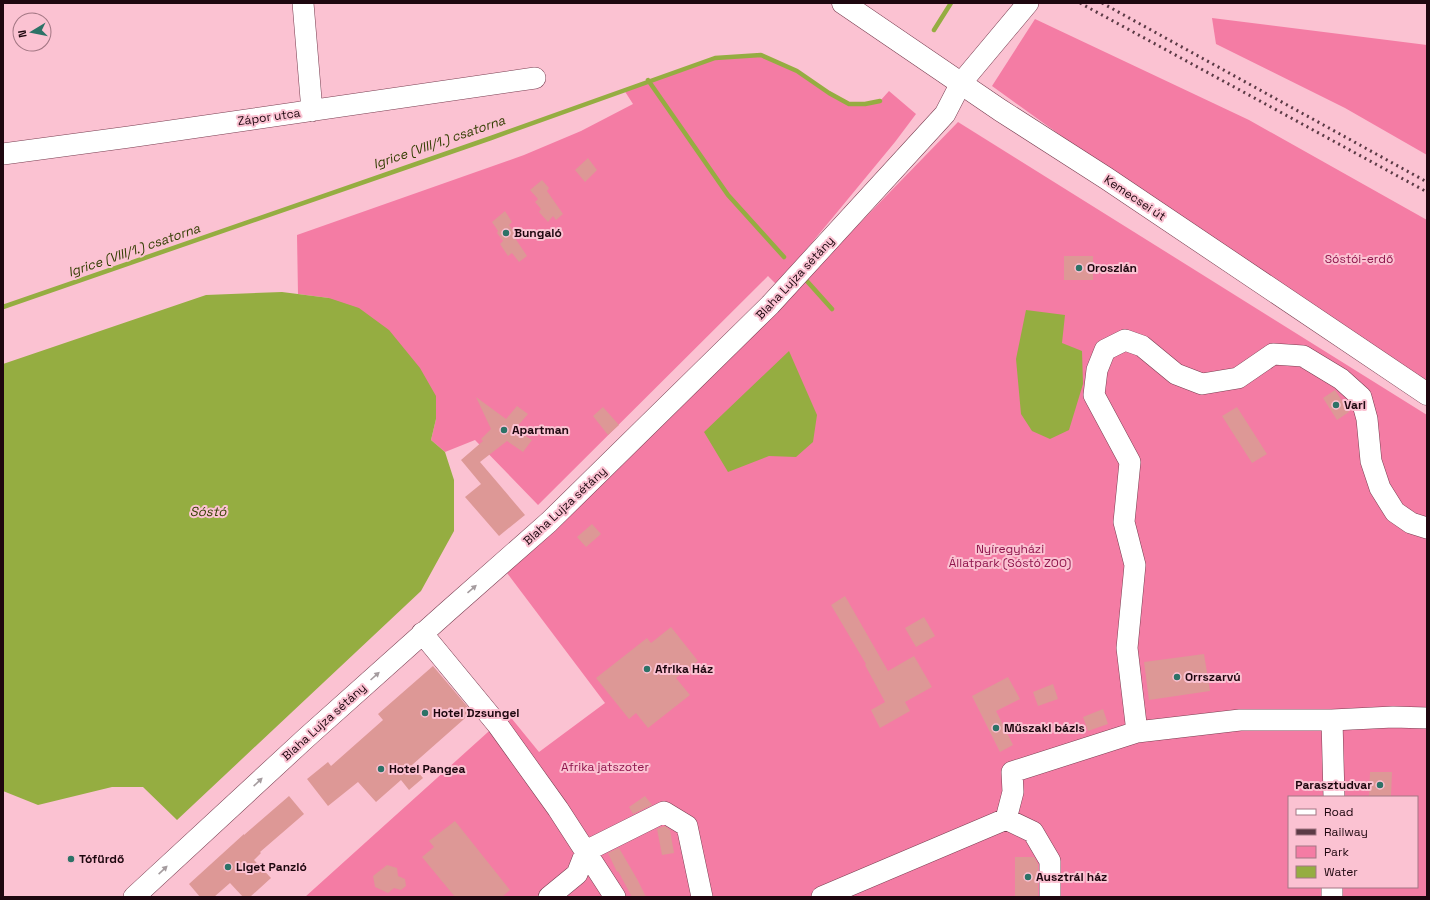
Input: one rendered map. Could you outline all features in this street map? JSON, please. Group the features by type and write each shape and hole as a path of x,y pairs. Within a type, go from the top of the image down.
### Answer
{"main road":[{"name":"Kemecsei út","path":"843,3 1427,394"}],"street":[{"path":"303,3 312,110"},
{"name":"Blaha Lujza sétány","path":"134,897 422,633 549,522 770,305 945,114 961,83 1028,3"},
{"name":"Zápor utca","path":"3,154 535,78"},
{"path":"1137,732 1127,648 1135,565 1124,522 1130,462 1094,395 1097,370 1105,350 1125,340 1142,346 1176,374 1202,384 1238,378 1273,354 1303,356 1341,379 1361,397 1367,419 1371,461 1380,488 1395,512 1411,523 1427,528"},
{"path":"422,633 497,724 558,809 615,897"},
{"path":"1006,819 1013,792 1012,772 1137,732 1240,720 1332,720 1393,717 1427,718"},
{"path":"1332,720 1334,796"},
{"path":"549,897 577,874 586,851 664,812 687,826 702,897"},
{"path":"828,896 1006,819 1033,832 1050,861 1050,897"}],"green space":[{"path":"1212,18 1427,45 1427,155 1345,108 1216,44"},
{"name":"Sóstói-erdő","path":"1035,19 1249,120 1427,220 1427,385 1221,251 992,86"},
{"path":"761,55 797,71 829,93 849,104 865,104 880,101 889,91 916,114 895,142 777,285 768,276 538,505 475,440 445,452 431,440 436,419 329,298 298,294 297,235 524,155 581,131 633,104 624,90 715,58"},
{"name":"Nyíregyházi Állatpark (Sóstó ZOO)","path":"958,122 1427,415 1427,897 305,897 508,714 539,752 605,703 504,569 786,299"}],"water":[{"name":"Sóstó","path":"282,292 329,298 359,308 389,330 420,368 436,396 436,419 431,440 445,452 454,480 454,531 421,591 177,820 143,787 112,787 38,805 3,791 3,364 206,295"},
{"path":"1026,310 1065,315 1062,343 1082,351 1083,384 1069,430 1050,439 1032,431 1021,414 1016,359"},
{"path":"789,351 817,415 813,442 796,457 769,456 728,472 704,432"}],"building":[{"path":"588,158 597,170 585,182 575,170"},
{"name":"Bungaló","path":"542,180 549,188 547,191 563,214 556,220 553,216 548,222 539,212 541,209 535,202 538,199 530,190"},
{"name":"Bungaló","path":"505,211 512,222 509,225 515,233 513,235 527,256 519,262 512,253 508,256 500,244 503,241 492,222"},
{"name":"Oroszlán","path":"1064,256 1093,256 1093,280 1064,280"},
{"name":"Vari","path":"1335,390 1349,412 1337,420 1323,398"},
{"path":"476,397 506,419 517,406 528,414 515,429 532,440 523,452 507,441 480,462 525,515 499,536 465,497 481,484 461,460 483,441 481,439 491,429"},
{"path":"603,407 619,425 608,435 593,416"},
{"path":"1237,407 1267,454 1252,463 1222,416"},
{"path":"592,524 601,534 586,547 577,537"},
{"path":"845,596 888,671 914,656 932,687 905,702 910,711 880,728 871,710 885,702 865,665 866,664 831,605"},
{"path":"924,617 935,636 916,647 905,628"},
{"name":"Afrika Ház","path":"671,627 698,661 676,678 690,695 648,728 636,713 629,719 596,678 647,638 651,643"},
{"name":"Orrszarvú","path":"1204,654 1210,691 1149,700 1144,662"},
{"path":"433,666 472,712 412,765 423,778 409,790 401,780 376,802 358,782 328,806 307,779 328,762 331,766 383,720 378,714"},
{"name":"Műszaki bázis","path":"1008,677 1020,699 996,711 1013,745 1000,752 972,696"},
{"path":"1053,684 1058,699 1038,706 1033,692"},
{"path":"1103,709 1108,724 1088,731 1083,717"},
{"name":"Parasztudvar","path":"1370,772 1392,772 1391,796 1369,796"},
{"name":"Liget Panzió","path":"289,796 304,814 260,852 261,853 254,860 271,878 250,897 243,897 230,883 214,897 200,897 189,884 244,834"},
{"path":"645,796 652,805 633,814 629,807"},
{"path":"455,821 510,890 502,897 455,897 422,857 434,847 429,841"},
{"path":"665,826 670,830 674,853 662,855 657,829"},
{"path":"619,848 646,897 632,897 618,871 617,872 608,853"},
{"name":"Ausztrál ház","path":"1015,857 1034,857 1038,864 1038,897 1015,897"},
{"path":"387,865 397,868 398,876 405,879 406,886 401,890 394,888 388,893 375,887 373,876"}],"waterway":[{"name":"Igrice (VIII/1.) csatorna","path":"934,30 951,3"},
{"name":"Igrice (VIII/1.) csatorna","path":"3,307 491,138 715,58 761,55 797,71 829,93 849,104 865,104 880,101"},
{"path":"648,80 728,195 784,257"},
{"path":"806,280 832,309"}],"railway":[{"path":"1080,3 1427,192"},
{"path":"1102,3 1427,182"}],"place":[{"name":"Bungaló","path":"506,233"},
{"name":"Oroszlán","path":"1079,268"},
{"name":"Vari","path":"1336,405"},
{"name":"Apartman","path":"504,430"},
{"name":"Afrika Ház","path":"647,669"},
{"name":"Orrszarvú","path":"1177,677"},
{"name":"Hotel Dzsungel","path":"425,713"},
{"name":"Műszaki bázis","path":"996,728"},
{"name":"Hotel Pangea","path":"381,769"},
{"name":"Parasztudvar","path":"1380,785"},
{"name":"Tófürdő","path":"71,859"},
{"name":"Liget Panzió","path":"228,867"},
{"name":"Ausztrál ház","path":"1028,877"}],"park label":[{"name":"Afrika jatszoter","path":"605,767"}]}
